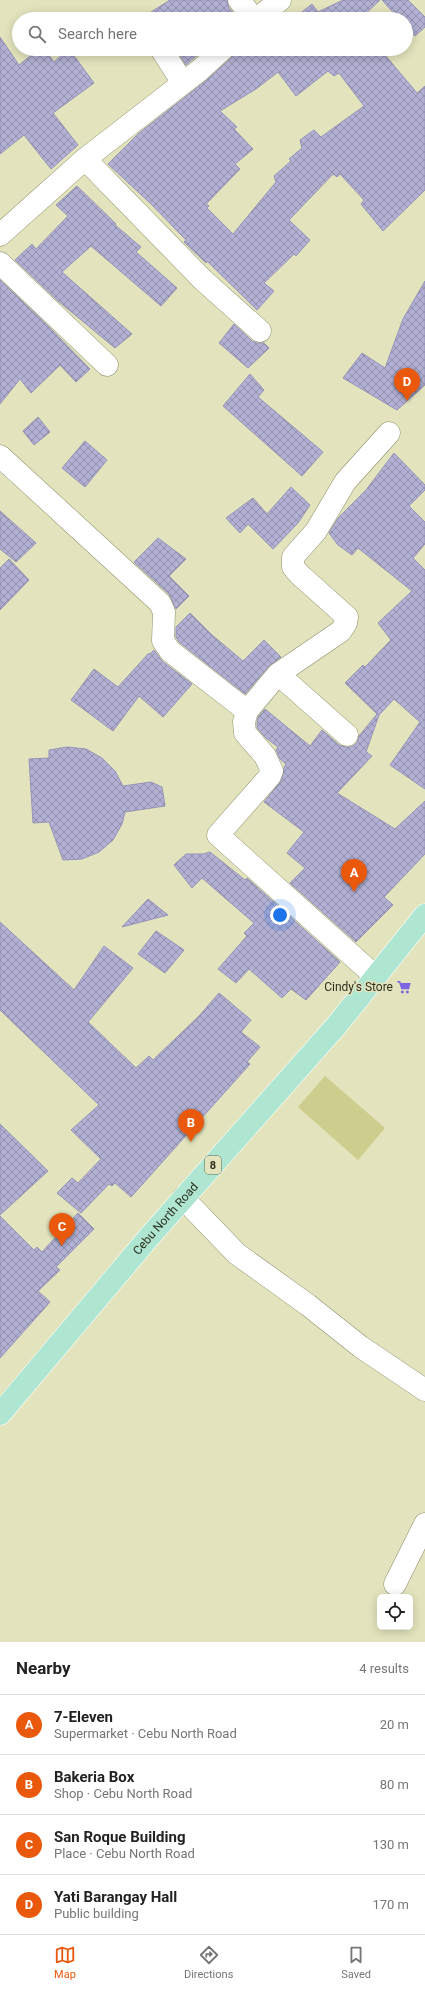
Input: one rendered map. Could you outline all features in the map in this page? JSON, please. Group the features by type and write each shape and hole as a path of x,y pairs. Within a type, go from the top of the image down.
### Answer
{"main road":[{"name":"Cebu North Road","path":"0,1414 183,1198 376,977 425,915"}],"street":[{"path":"239,0 248,12"},
{"path":"265,12 280,0"},
{"path":"166,56 183,83"},
{"path":"0,235 85,159 216,56"},
{"path":"85,159 204,280 260,331"},
{"path":"0,262 106,365"},
{"path":"376,977 218,835 270,776 272,771 265,756 245,733 244,722 247,711 278,674 341,631 346,623 347,617 340,609 299,574 294,567 293,557 316,531 345,482 389,433"},
{"path":"0,456 160,603 164,612 163,641 170,651 247,711"},
{"path":"278,674 348,734"},
{"path":"183,1198 237,1254 308,1305 361,1347 425,1390"},
{"path":"395,1584 425,1524"}],"green space":[{"path":"325,1076 385,1128 358,1160 298,1107"}],"building":[{"path":"170,0 227,0 229,8 232,12 151,12"},
{"path":"343,0 380,0 367,12 318,12"},
{"path":"382,0 408,0 425,17 425,27 415,36 413,34 413,12 393,12"},
{"path":"312,4 318,12 302,12"},
{"path":"0,37 19,65 30,56 49,56 54,62 61,56 74,56 94,83 53,113 78,145 51,169 24,135 0,154"},
{"path":"180,56 196,56 186,65"},
{"path":"232,56 386,56 417,93 425,86 425,190 383,231 361,204 364,200 340,174 337,177 333,174 289,220 310,240 296,256 294,254 264,283 274,291 257,310 207,261 206,263 184,242 186,240 151,204 108,164 138,134 208,79","holes":["328,71 334,76 339,73 364,106 321,137 314,130 300,140 302,148 289,159 291,161 274,176 276,182 233,234 207,208 209,206 206,204 240,169 235,164 253,149 234,129 237,127 220,111 256,89 278,72 296,96"]},
{"path":"77,186 116,224 115,225 141,247 136,252 177,288 161,306 91,246 62,272 132,334 115,348 57,300 15,260 32,244 36,249 68,216 56,205"},
{"path":"0,280 90,369 76,382 60,365 31,393 20,379 0,404"},
{"path":"425,281 425,385 397,410 343,378 362,353 385,368 403,319"},
{"path":"234,324 252,341 264,343 269,348 248,368 219,343"},
{"path":"250,374 264,390 258,397 323,452 302,476 223,406"},
{"path":"38,417 50,432 34,445 23,431"},
{"path":"85,441 107,460 85,487 62,468"},
{"path":"394,453 425,485 425,490 409,506 425,522 425,544 413,558 425,570 425,789 390,765 420,722 394,699 379,715 366,752 372,756 337,793 395,829 425,801 425,854 384,897 393,905 356,942 290,883 305,868 287,853 304,832 264,802 281,781 286,764 280,759 276,750 278,747 266,738 257,728 257,723 258,717 265,709 310,746 322,730 339,745 351,747 357,743 359,736 377,714 345,683 363,665 365,667 391,640 378,623 412,591 358,548 352,555 338,545 329,533 338,518 366,490"},
{"path":"291,487 310,505 298,523 273,549 248,524 240,533 226,518 253,498 267,514"},
{"path":"0,511 36,543 16,562 0,549"},
{"path":"158,538 186,559 169,576 189,596 176,609 169,594 134,562"},
{"path":"9,559 29,580 0,610 0,568"},
{"path":"190,613 212,635 243,661 264,640 281,657 269,666 245,694 179,642 176,637 176,627"},
{"path":"154,650 162,661 192,684 163,717 139,696 113,731 71,700 94,669 118,687 149,653 150,654"},
{"path":"67,747 86,749 102,758 115,771 123,786 151,782 162,787 165,806 125,812 122,824 113,840 99,852 82,859 63,860 49,822 33,823 29,759 49,758 49,750"},
{"path":"210,852 245,880 247,878 340,962 306,1000 291,989 282,998 249,969 236,983 218,969 247,936 244,933 254,923 202,878 192,888 174,865 186,854 203,854"},
{"path":"148,899 168,915 122,927"},
{"path":"0,922 74,990 104,946 133,968 88,1022 136,1068 149,1056 153,1060 199,1016 219,993 251,1020 241,1032 260,1047 247,1062 250,1064 131,1197 115,1183 112,1186 109,1184 81,1213 57,1193 72,1178 78,1183 101,1159 71,1130 99,1105 0,1010"},
{"path":"156,931 184,950 165,973 138,954"},
{"path":"0,1124 48,1171 0,1215"},
{"path":"78,1213 94,1229 56,1267 60,1270 38,1291 50,1302 0,1358 0,1216 34,1250 37,1247 42,1252"}],"place":[{"name":"Yati Barangay Hall","path":"407,401"},
{"name":"7-Eleven","path":"354,892"},
{"name":"Cindy's Store","path":"404,987"},
{"name":"Bakeria Box","path":"191,1142"},
{"name":"San Roque Building","path":"62,1246"}]}
